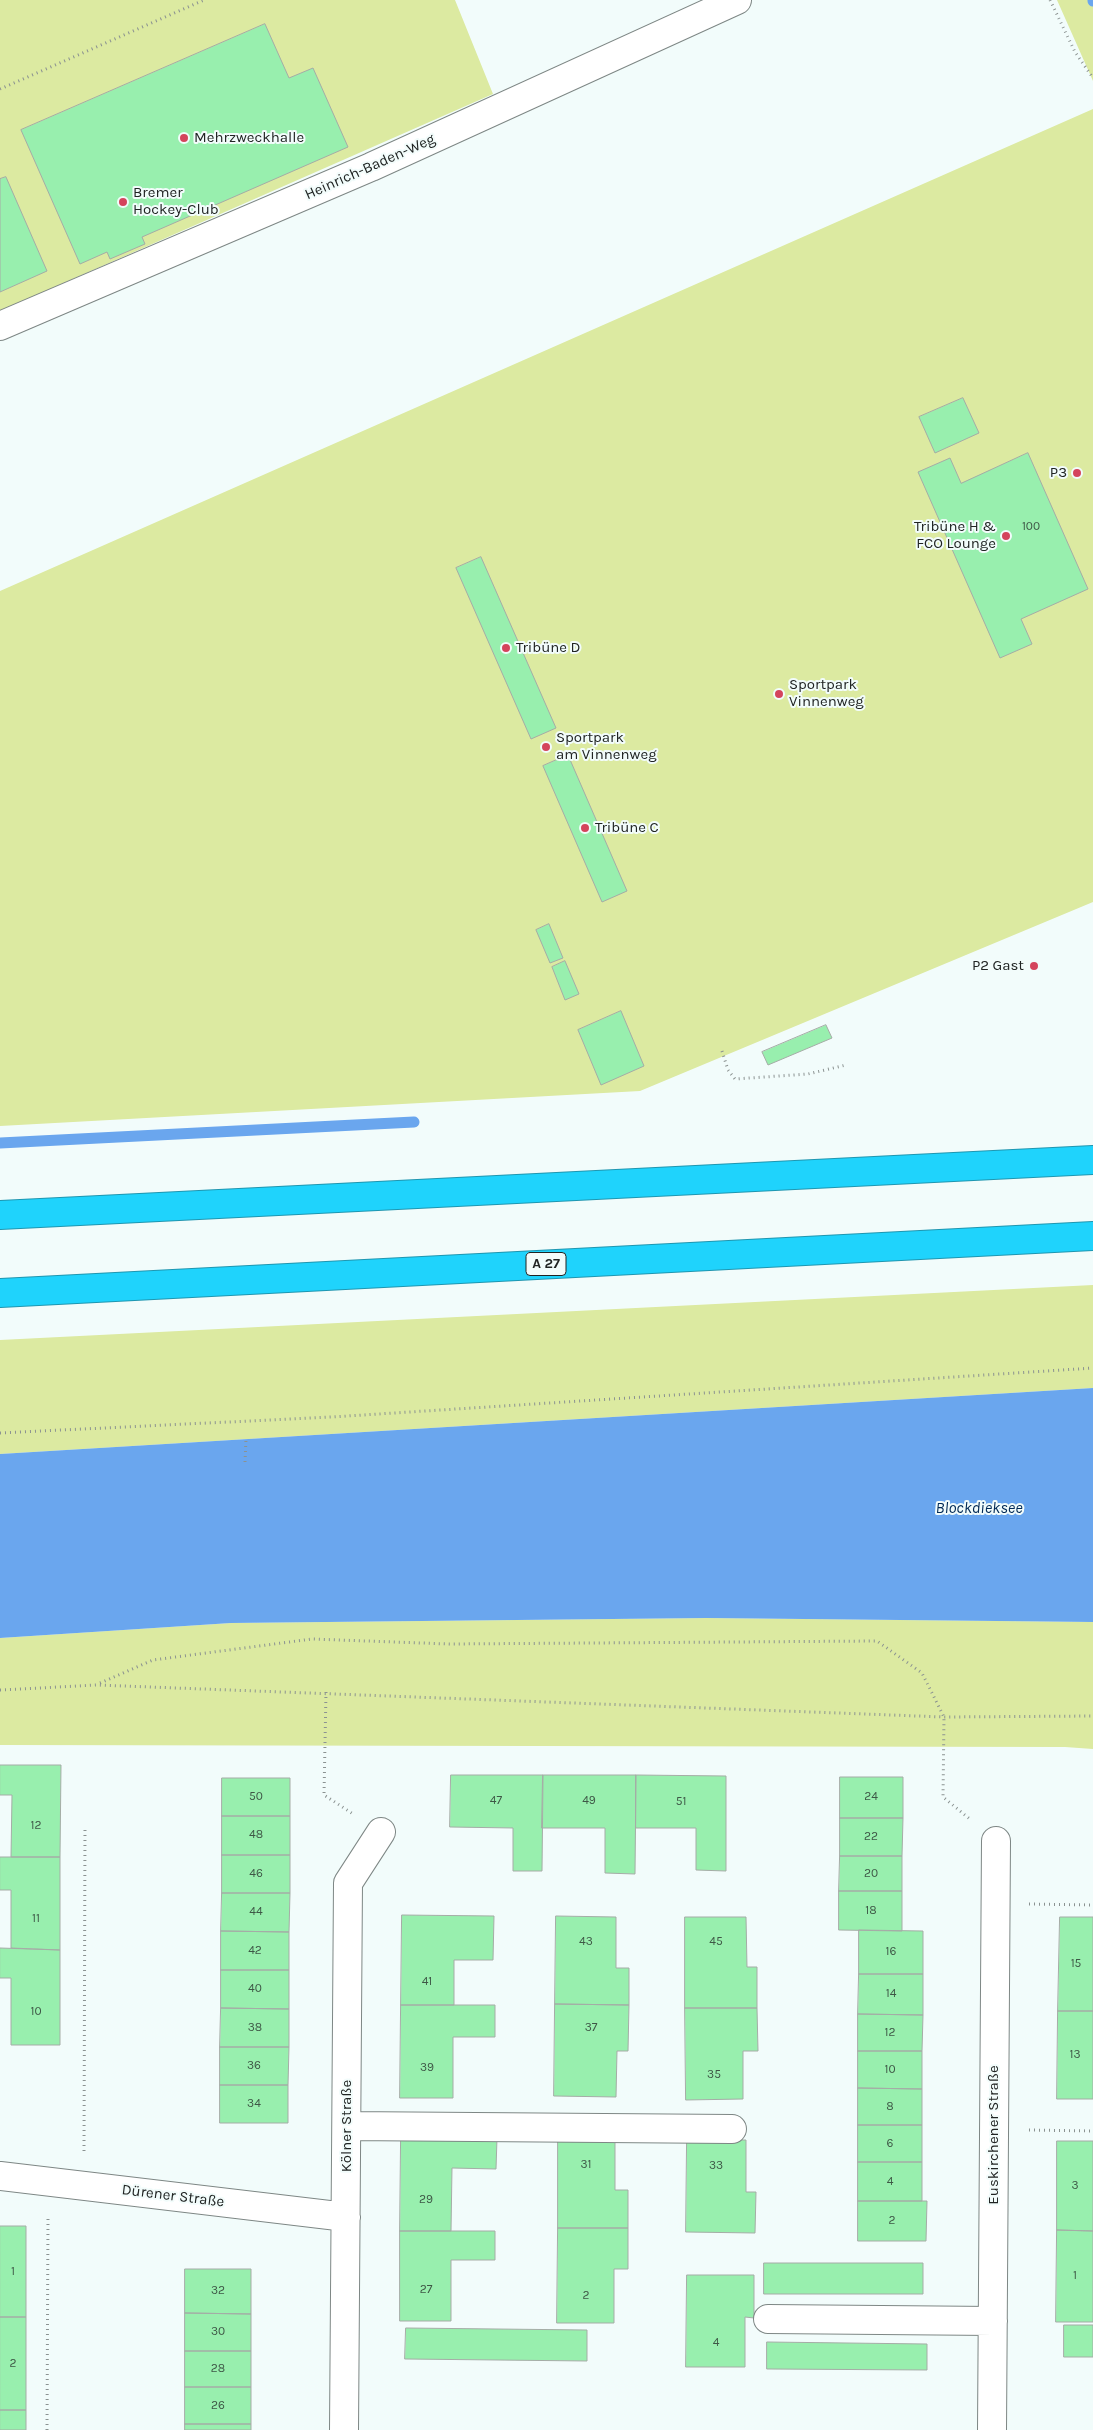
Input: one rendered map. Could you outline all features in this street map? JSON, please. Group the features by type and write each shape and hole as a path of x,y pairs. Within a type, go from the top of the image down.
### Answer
{"highway":[{"path":"0,1215 1093,1160"},
{"name":"A 27","path":"0,1293 1093,1236"}],"street":[{"name":"Heinrich-Baden-Weg","path":"0,326 371,167 736,0"},
{"name":"Kölner Straße","path":"344,2430 348,1883 382,1832"},
{"name":"Euskirchener Straße","path":"992,2430 996,1841"},
{"path":"347,2126 732,2128"},
{"name":"Dürener Straße","path":"0,2176 346,2217"},
{"path":"768,2319 993,2321"}],"path":[{"path":"0,89 204,0"},
{"path":"1050,0 1075,52 1093,78"},
{"path":"722,1051 728,1070 735,1079 808,1074 846,1064"},
{"path":"0,1433 332,1417 1093,1368"},
{"path":"245,1462 246,1439"},
{"path":"97,1685 153,1660 312,1639 449,1644 876,1641 922,1673 944,1718 943,1798 996,1841"},
{"path":"0,1690 97,1685 326,1692 944,1718 1093,1716"},
{"path":"326,1692 324,1796 382,1832"},
{"path":"84,2186 85,1827"},
{"path":"996,1904 1093,1905"},
{"path":"994,2130 1093,2131"},
{"path":"47,2430 49,2182"}],"green space":[{"name":"Bremer Hockey-Club","path":"0,0 455,0 493,94 0,311"},
{"path":"1057,0 1093,0 1093,81"},
{"name":"Sportpark am Vinnenweg","path":"1093,109 1093,902 640,1091 0,1126 0,591"},
{"path":"1093,1285 1093,1388 0,1454 0,1340"},
{"path":"707,1618 1093,1622 1093,1749 1065,1747 0,1745 0,1638 231,1623"}],"water":[{"name":"Blockdieksee","path":"1093,1388 1093,1622 707,1618 231,1623 0,1638 0,1454"}],"building":[{"name":"Mehrzweckhalle","path":"265,24 289,78 313,68 348,147 142,237 145,244 110,259 107,252 80,264 21,130"},
{"path":"6,177 47,271 0,292 0,179"},
{"path":"963,398 979,433 935,453 919,417"},
{"name":"Tribüne H & FCO Lounge","path":"1028,453 1088,589 1021,619 1032,644 1000,658 918,472 950,458 961,483"},
{"name":"Tribüne D","path":"481,557 556,728 531,739 456,568"},
{"name":"Tribüne C","path":"568,755 627,891 602,902 543,766"},
{"path":"549,924 563,958 550,963 536,930"},
{"path":"565,961 579,994 565,1000 552,967"},
{"path":"621,1011 644,1066 601,1085 578,1030"},
{"path":"826,1025 832,1038 768,1065 762,1052"},
{"path":"0,1765 61,1765 60,1857 11,1857 12,1795 0,1795"},
{"path":"451,1775 543,1775 542,1871 513,1871 513,1828 450,1827"},
{"path":"543,1775 636,1775 635,1874 605,1873 605,1828 542,1828"},
{"path":"636,1775 726,1776 726,1871 696,1870 696,1828 636,1828"},
{"path":"840,1777 903,1777 903,1818 840,1818"},
{"path":"222,1778 290,1778 290,1816 222,1816"},
{"path":"222,1816 290,1816 290,1855 222,1855"},
{"path":"840,1818 903,1818 902,1856 840,1856"},
{"path":"222,1855 290,1855 290,1893 222,1893"},
{"path":"840,1856 902,1856 902,1891 839,1891"},
{"path":"0,1857 60,1857 60,1950 11,1948 11,1890 0,1890"},
{"path":"839,1891 902,1891 902,1931 839,1930"},
{"path":"222,1893 290,1893 289,1932 221,1931"},
{"path":"402,1915 494,1916 493,1960 454,1960 454,2005 401,2005"},
{"path":"556,1916 616,1917 616,1968 629,1968 629,2005 555,2004"},
{"path":"685,1917 746,1917 747,1967 757,1967 757,2008 685,2008"},
{"path":"1060,1917 1093,1917 1093,2011 1058,2011"},
{"path":"859,1930 923,1931 923,1974 859,1974"},
{"path":"221,1931 289,1932 289,1970 221,1970"},
{"path":"0,1948 60,1950 60,2045 11,2045 11,1978 0,1978"},
{"path":"221,1970 289,1970 289,2009 221,2008"},
{"path":"859,1974 923,1974 923,2015 858,2014"},
{"path":"555,2004 629,2005 628,2051 617,2051 616,2097 554,2096"},
{"path":"401,2005 495,2005 495,2037 453,2037 453,2098 400,2098"},
{"path":"221,2008 289,2009 289,2047 220,2047"},
{"path":"685,2008 757,2008 758,2051 743,2051 743,2099 686,2100"},
{"path":"1058,2011 1093,2011 1093,2099 1057,2099"},
{"path":"858,2014 923,2015 922,2051 858,2051"},
{"path":"220,2047 289,2047 288,2085 220,2085"},
{"path":"858,2051 922,2051 922,2089 858,2088"},
{"path":"220,2085 288,2085 288,2123 220,2123"},
{"path":"858,2088 922,2089 922,2125 858,2125"},
{"path":"858,2125 922,2125 922,2162 858,2162"},
{"path":"401,2138 497,2138 496,2169 452,2168 451,2231 400,2231"},
{"path":"558,2140 615,2140 615,2190 628,2190 628,2228 558,2228"},
{"path":"687,2140 746,2140 746,2192 756,2192 755,2233 686,2232"},
{"path":"1057,2141 1093,2141 1093,2231 1057,2230"},
{"path":"858,2162 922,2162 922,2201 858,2201"},
{"path":"858,2201 927,2201 926,2241 858,2241"},
{"path":"0,2226 26,2226 26,2317 0,2317"},
{"path":"558,2228 628,2228 628,2269 614,2269 614,2323 557,2323"},
{"path":"1057,2230 1093,2231 1093,2322 1056,2322"},
{"path":"400,2231 495,2231 495,2260 451,2260 451,2321 400,2321"},
{"path":"764,2263 923,2263 923,2294 764,2294"},
{"path":"185,2269 251,2269 251,2314 185,2313"},
{"path":"687,2275 754,2275 754,2318 745,2317 745,2367 686,2367"},
{"path":"185,2313 251,2314 251,2351 185,2351"},
{"path":"0,2317 26,2317 26,2410 0,2410"},
{"path":"1064,2325 1093,2325 1093,2357 1064,2357"},
{"path":"406,2328 587,2330 587,2361 405,2359"},
{"path":"767,2342 927,2344 927,2370 767,2369"},
{"path":"185,2351 251,2351 251,2387 185,2387"},
{"path":"185,2387 251,2387 251,2424 185,2424"},
{"path":"0,2410 26,2410 26,2430 0,2430"},
{"path":"185,2424 251,2424 251,2430 185,2430"}],"waterway":[{"path":"0,1143 414,1122"}],"place":[{"name":"Mehrzweckhalle","path":"184,138"},
{"name":"Bremer Hockey-Club","path":"123,202"},
{"name":"P3","path":"1077,473"},
{"name":"Tribüne H & FCO Lounge","path":"1006,536"},
{"name":"Tribüne D","path":"506,648"},
{"name":"Sportpark Vinnenweg","path":"779,694"},
{"name":"Sportpark am Vinnenweg","path":"546,747"},
{"name":"Tribüne C","path":"585,828"},
{"name":"P2 Gast","path":"1034,966"}]}
